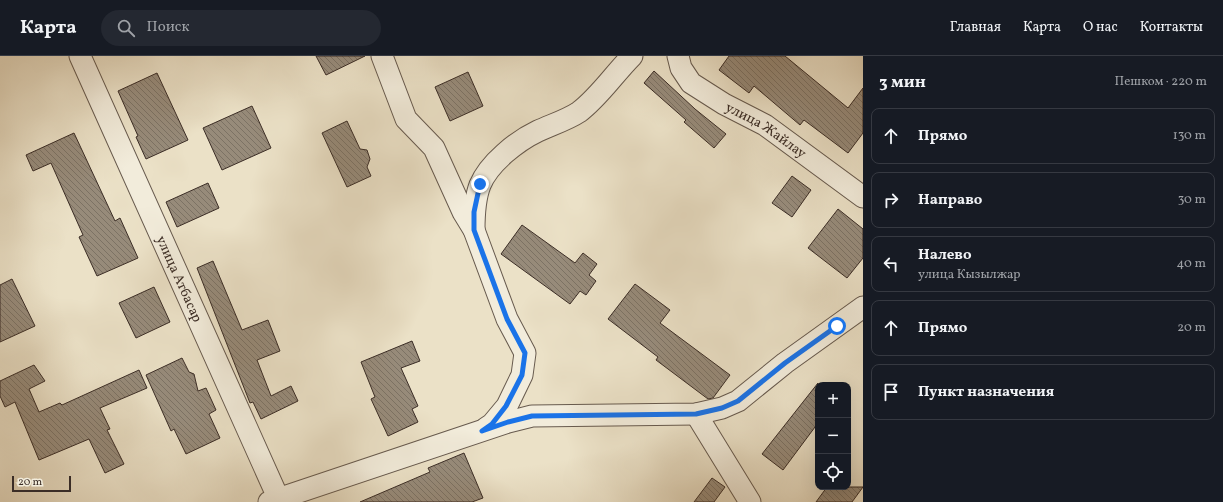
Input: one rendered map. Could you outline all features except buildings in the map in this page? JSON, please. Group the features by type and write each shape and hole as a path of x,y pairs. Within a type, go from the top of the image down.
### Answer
{"street":[{"name":"улица Атбасар","path":"80,56 276,501"},
{"path":"474,230 474,212 480,184 494,164 514,146 536,132 579,112 595,97 632,56"},
{"path":"387,57 406,119 434,148 463,212 474,230 507,319 525,353 522,375 506,406 492,424 482,431"},
{"name":"улица Жайлау","path":"675,60 691,83 724,104 765,125 863,197"},
{"path":"276,501 508,422 532,416 696,414 722,408 738,401 785,363 863,307"},
{"path":"696,414 750,502"}],"route":[{"path":"480,184 474,212 474,230 507,319 525,353 522,375 506,406 492,424 482,431 532,416 696,414 722,408 738,401 785,363 837,326"}]}
